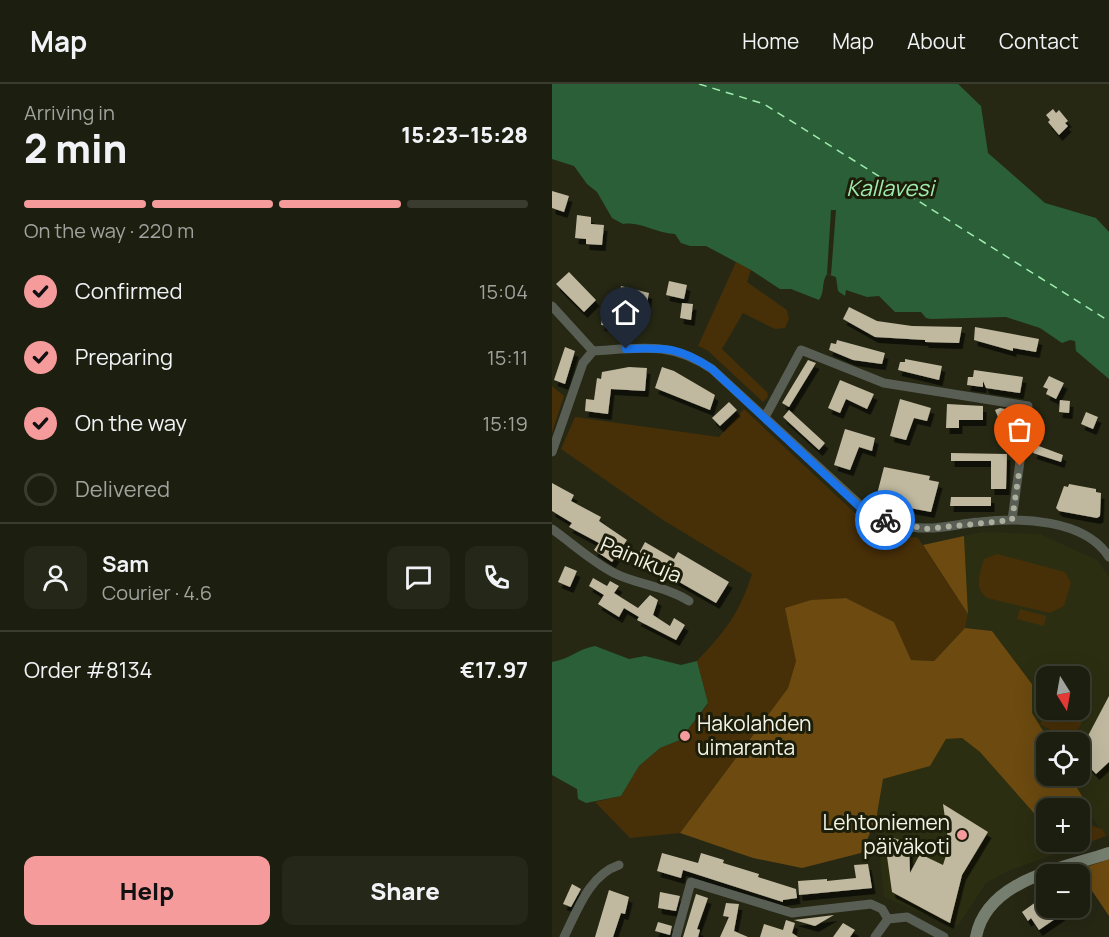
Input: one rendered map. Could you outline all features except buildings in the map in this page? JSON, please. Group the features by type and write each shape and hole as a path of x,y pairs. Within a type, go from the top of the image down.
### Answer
{"street":[{"path":"552,306 593,351"},
{"path":"552,452 583,363 593,351 670,348 692,355 712,369 871,515 896,525 926,529 1012,520 1041,523 1094,539 1109,557"},
{"path":"765,417 801,350 884,383 1028,408 1012,520"},
{"name":"Painikuja","path":"552,529 584,555 614,573 653,584 689,601"},
{"path":"976,937 992,903 1011,888 1109,853"},
{"path":"564,937 589,889 601,876 619,865"},
{"path":"676,937 691,882 792,913 871,904 882,909 888,919"},
{"path":"875,937 888,919 907,917 944,937"}],"shaded area":[{"path":"736,262 751,270 747,282 787,310 789,319 785,328 775,329 743,313 722,349 767,392 768,397 763,402 707,350 698,346"},
{"path":"552,386 564,396 552,433"},
{"path":"744,409 872,529 918,538 968,614 965,628 934,661 910,660 894,622 846,598 832,599 796,661 788,688 680,833 630,838 595,802 621,796 639,766 660,748 680,740 708,704 697,661 731,621 752,574 663,520 561,449 575,417 719,437"},
{"path":"984,532 1040,534 1097,560 1109,577 1109,835 1106,836 1090,812 1090,798 1082,798 1076,786 1090,786 1090,732 1044,732 1036,720 1090,720 1090,666 1036,666 1036,719 1032,713 1032,683 992,631 965,628 968,614 964,536"},
{"path":"964,536 968,614 923,545"},
{"path":"997,554 1065,572 1071,583 1064,606 1050,613 987,598 980,589 980,575 984,559"},
{"path":"846,598 894,622 911,660 934,661 965,628 992,631 1032,684 1032,713 1044,732 1036,732 1036,786 1076,786 1083,798 1036,798 1036,816 980,752 962,738 946,739 930,766 883,779 876,820 861,853 802,868 753,858 680,833 788,688 796,661 785,608 811,600"},
{"path":"1020,609 1046,616 1044,626 1017,619"},
{"path":"1042,720 1083,720 1077,732 1055,732 1040,724"},
{"name":"Lehtoniemen päiväkoti","path":"962,738 980,752 1036,816 1036,852 1058,853 1010,870 986,883 959,924 952,926 884,897 876,820 883,779 930,766 946,739"},
{"path":"1090,825 1102,829 1106,836 1090,842"},
{"path":"1109,859 1109,916 1090,888 1090,866"}],"water":[{"name":"Kallavesi","path":"552,84 958,84 981,106 988,153 1045,203 1096,218 1109,232 1109,379 1076,351 1075,341 1062,343 1040,328 1006,317 931,319 926,318 921,312 895,312 879,296 867,297 846,290 845,296 838,291 836,277 827,274 819,300 791,289 780,289 751,270 706,246 690,246 681,243 675,234 635,224 623,224 612,218 597,192 587,184 574,166 552,159"},
{"path":"595,646 629,659 645,656 681,665 697,661 708,703 680,740 660,748 639,766 621,796 586,803 578,799 577,789 552,775 552,662"}],"pier":[{"path":"831,210 836,210 831,275 827,274"}],"ferry route":[{"path":"699,84 764,104 1109,321"}],"way so far":[{"path":"885,520 896,525 926,529 981,521 1012,520 1020,466"}],"place":[{"name":"Hakolahden uimaranta","path":"685,736"},
{"name":"Lehtoniemen päiväkoti","path":"962,835"}],"route":[{"path":"626,349 670,348 692,355 712,369 765,417 865,512 885,520"}]}
